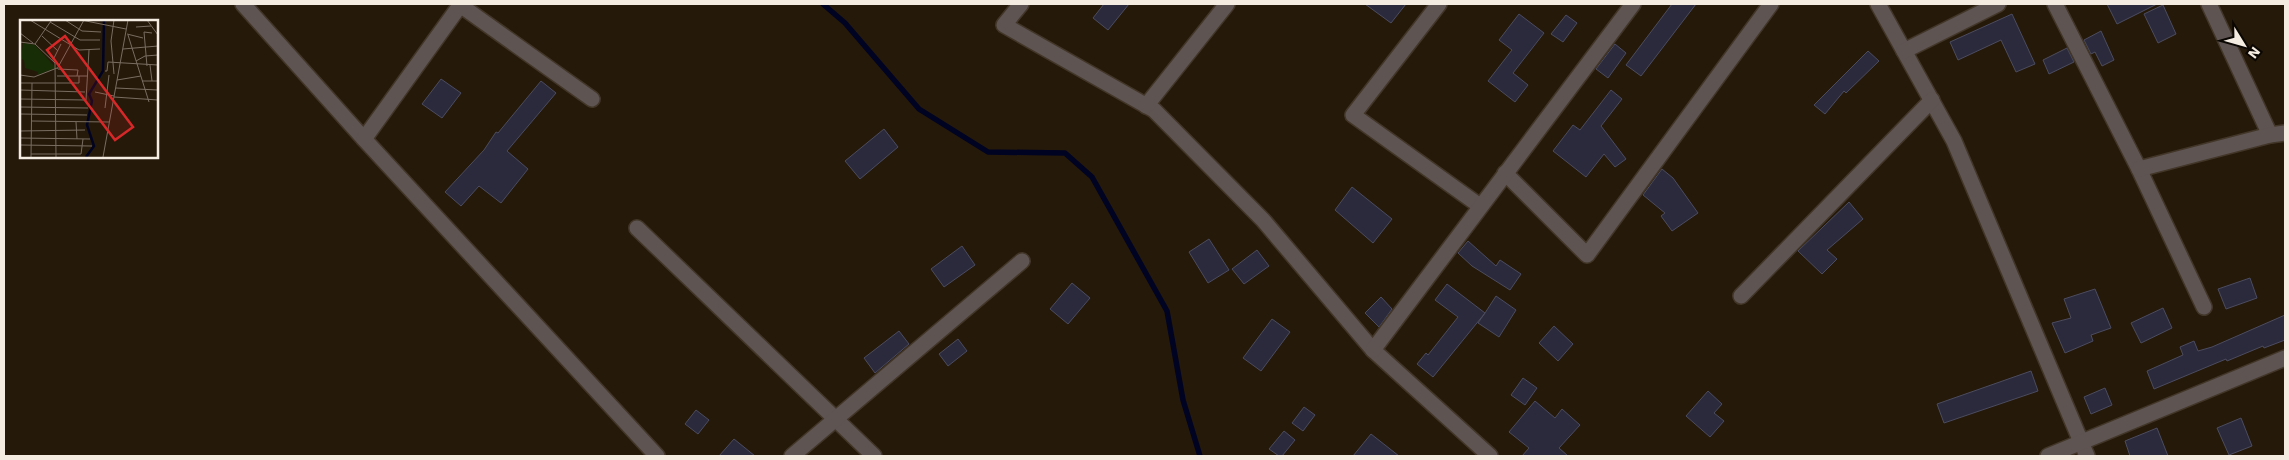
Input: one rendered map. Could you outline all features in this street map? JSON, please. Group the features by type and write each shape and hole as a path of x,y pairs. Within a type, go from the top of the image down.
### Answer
{"street":[{"path":"243,4 657,456"},
{"path":"1021,4 1004,25 1154,110 1263,220 1373,350 1490,456"},
{"path":"1146,106 1227,4"},
{"path":"1439,4 1353,116 1480,206"},
{"path":"1373,350 1504,173 1633,4"},
{"path":"1504,173 1587,255 1771,4"},
{"path":"1878,4 1954,141 2087,456"},
{"path":"1904,51 1998,4"},
{"path":"2055,4 2139,169 2204,307"},
{"path":"2139,169 2278,134 2209,4"},
{"path":"364,138 460,5 592,99"},
{"path":"1741,296 1932,100"},
{"path":"637,228 874,456"},
{"path":"792,456 1022,261"},
{"path":"2048,456 2285,358"}],"building":[{"path":"1104,4 1129,4 1108,30 1093,18"},
{"path":"1365,4 1406,4 1391,23"},
{"path":"1672,4 1696,4 1641,76 1626,65"},
{"path":"2107,4 2157,4 2117,24"},
{"path":"2163,5 2176,34 2158,43 2144,14"},
{"path":"1519,14 1544,33 1513,73 1528,85 1515,102 1488,81 1512,50 1499,40"},
{"path":"2012,14 2035,64 2016,72 2001,40 1958,60 1950,42"},
{"path":"1566,15 1577,23 1563,42 1551,34"},
{"path":"2101,31 2114,60 2102,66 2095,52 2091,54 2084,40"},
{"path":"1615,44 1626,53 1608,78 1596,69"},
{"path":"2067,48 2074,62 2049,74 2043,60"},
{"path":"1868,51 1879,61 1846,93 1844,91 1825,114 1814,105"},
{"path":"441,79 461,93 442,118 422,104"},
{"path":"541,81 556,93 507,151 528,169 501,203 479,186 461,206 445,192 484,150 496,132 498,133"},
{"path":"1611,90 1622,99 1601,126 1626,159 1615,167 1604,154 1586,177 1553,151 1573,125 1580,130"},
{"path":"884,129 898,147 860,179 845,161"},
{"path":"1662,169 1673,178 1698,213 1672,231 1661,216 1665,213 1643,195"},
{"path":"1352,187 1392,219 1373,243 1335,210"},
{"path":"1849,202 1863,219 1827,250 1837,259 1822,274 1798,251"},
{"path":"1209,239 1229,270 1208,283 1189,252"},
{"path":"1468,241 1496,266 1500,260 1521,274 1510,290 1472,266 1458,253"},
{"path":"962,246 975,265 944,287 931,269"},
{"path":"1257,250 1269,266 1244,284 1232,269"},
{"path":"2250,278 2257,298 2226,309 2218,289"},
{"path":"1072,283 1090,298 1068,324 1050,309"},
{"path":"1447,284 1485,313 1433,377 1417,364 1426,353 1428,355 1458,317 1435,300"},
{"path":"2095,289 2111,328 2091,335 2093,341 2065,353 2052,323 2071,318 2064,299"},
{"path":"1496,296 1516,310 1499,337 1478,323"},
{"path":"1381,297 1392,309 1379,327 1365,313"},
{"path":"2163,308 2172,328 2141,343 2131,323"},
{"path":"2285,315 2285,340 2264,348 2263,346 2227,361 2226,359 2154,389 2147,371 2183,355 2180,347 2194,341 2198,351 2212,347"},
{"path":"1272,319 1290,332 1261,371 1243,358"},
{"path":"1554,326 1573,344 1558,361 1539,343"},
{"path":"899,331 909,344 875,373 864,358"},
{"path":"958,339 967,351 948,366 939,354"},
{"path":"2031,371 2038,391 1944,423 1937,404"},
{"path":"1523,378 1537,388 1525,405 1511,395"},
{"path":"2105,388 2112,405 2091,414 2084,397"},
{"path":"1708,391 1722,404 1714,413 1724,421 1710,437 1686,416"},
{"path":"1535,401 1555,418 1562,409 1580,425 1559,448 1568,456 1522,456 1529,448 1509,432"},
{"path":"1304,407 1315,415 1303,431 1292,423"},
{"path":"696,410 709,420 698,434 685,424"},
{"path":"2241,418 2252,446 2229,455 2217,428"},
{"path":"2157,428 2168,456 2130,456 2125,441"},
{"path":"1284,431 1295,440 1282,456 1279,456 1269,449"},
{"path":"1371,434 1399,456 1353,456"},
{"path":"734,439 755,456 719,456"}],"waterway":[{"path":"823,4 845,23 919,109 988,152 1065,153 1092,177 1167,311 1183,400 1200,456"}]}
